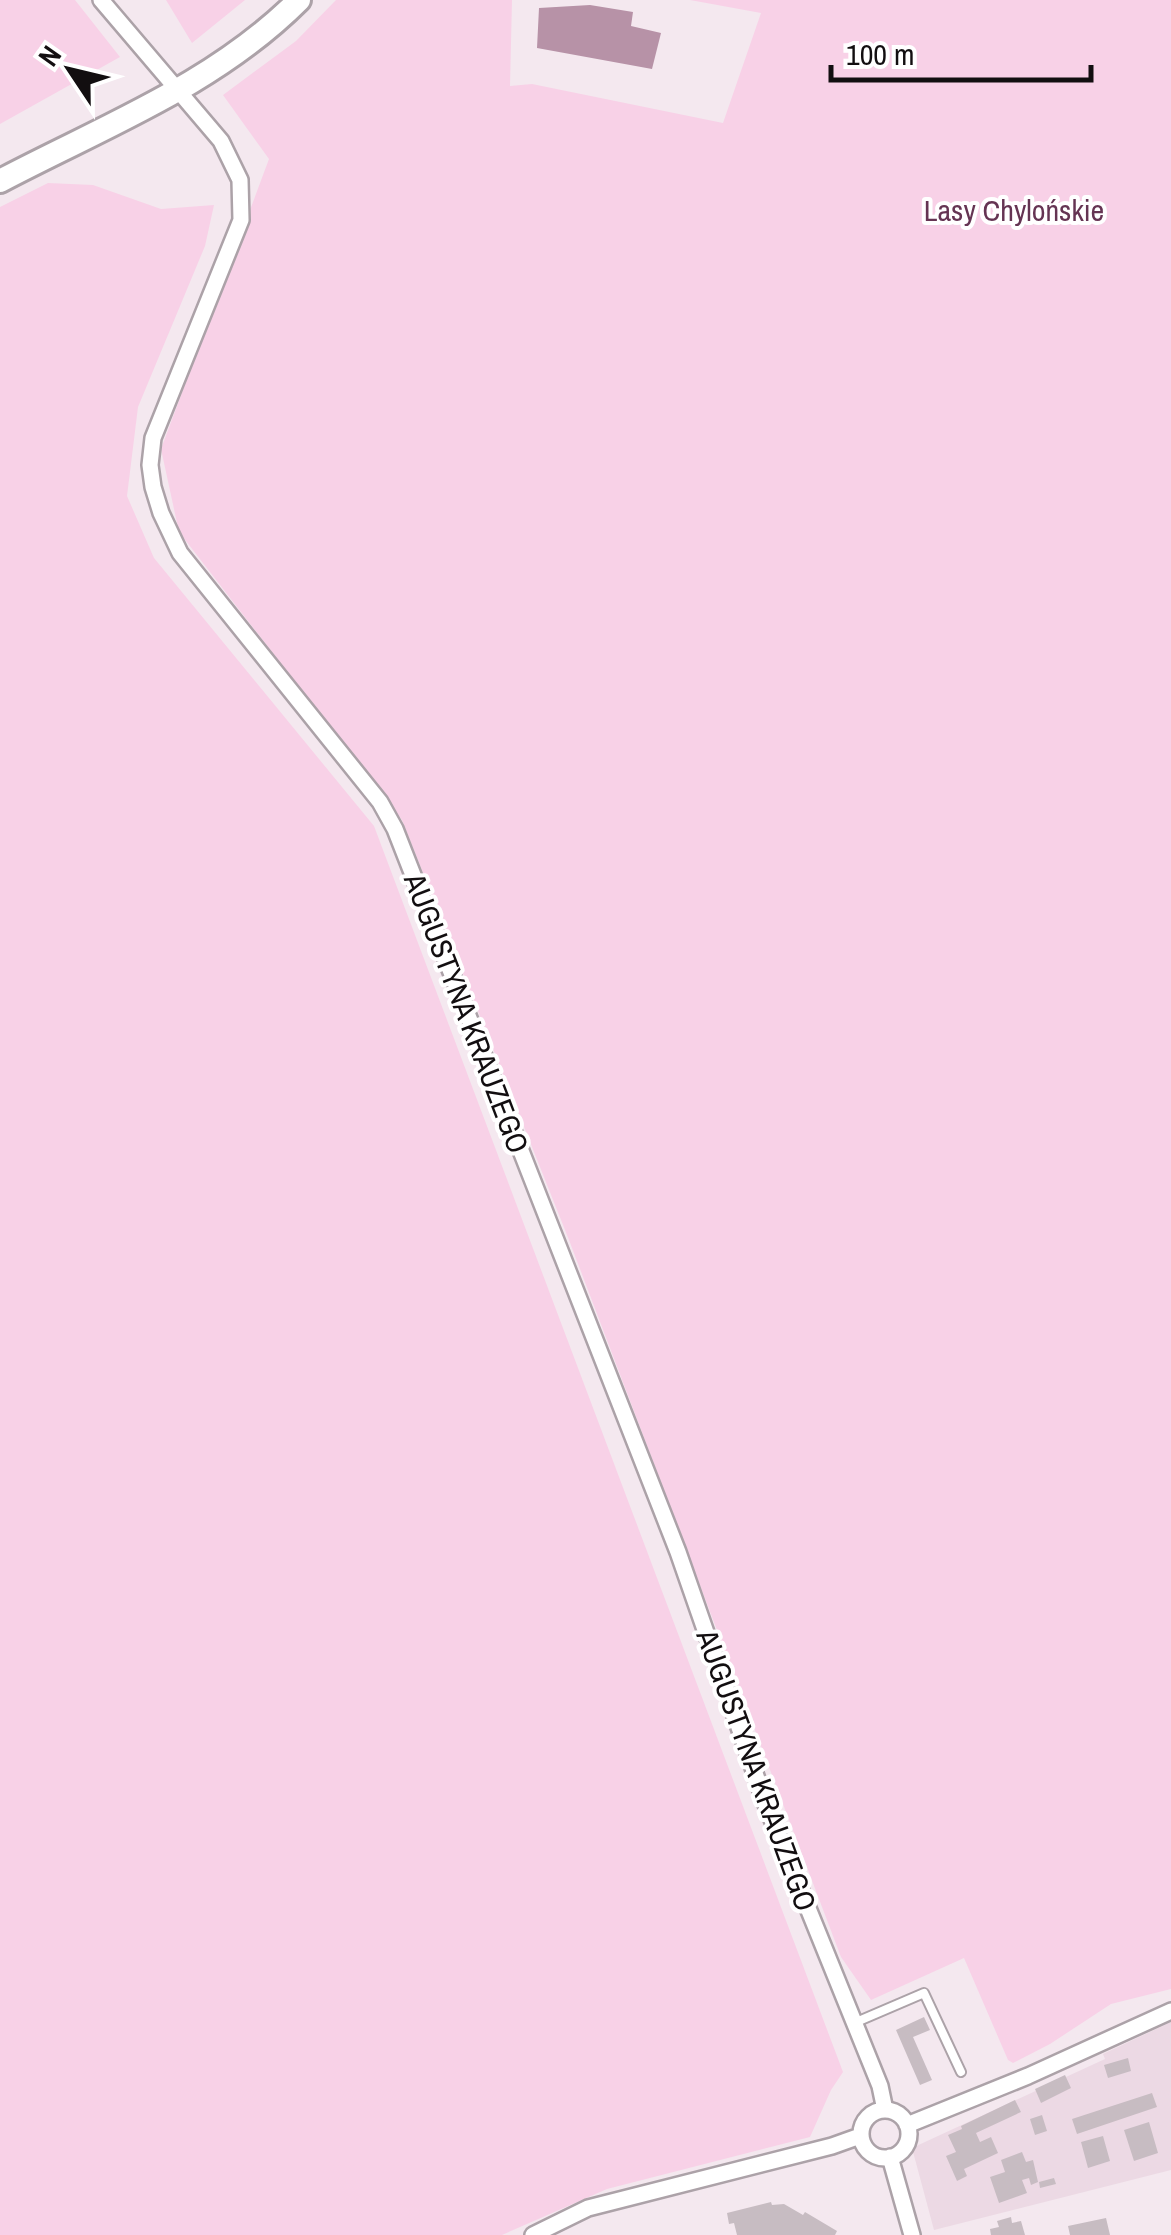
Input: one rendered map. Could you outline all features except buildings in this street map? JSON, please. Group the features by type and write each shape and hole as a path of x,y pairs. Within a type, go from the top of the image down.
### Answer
{"street":[{"name":"AUGUSTYNA KRAUZEGO","path":"100,0 231,158 240,180 241,220 153,438 150,464 161,513 194,572 380,802 395,828 678,1552 765,1802 880,2086 885,2110"},
{"path":"0,181 178,92 250,44 299,0"},
{"path":"907,2125 1171,2011"},
{"path":"885,2110 898,2114 907,2125 908,2142 890,2158 874,2156 860,2136 870,2114 885,2110"},
{"path":"532,2235 588,2208 860,2136"},
{"path":"890,2158 912,2235"}],"lane":[{"path":"854,2023 924,1993 961,2072"}],"shaded area":[{"path":"590,5 633,12 631,26 661,33 652,69 537,48 539,8"},
{"path":"1171,2022 1171,2170 934,2230 912,2148 1105,2059 1103,2054"}],"green space":[{"path":"0,0 75,0 120,57 0,124"},
{"path":"166,0 245,0 192,43"},
{"name":"Lasy Chylońskie","path":"336,0 512,0 510,86 532,84 723,123 761,13 690,0 1171,0 1171,1989 1111,2004 1013,2063 1008,2060 964,1958 871,2000 841,1957 569,1240 402,820 179,532 161,449 269,159 223,95 296,41"},
{"path":"48,183 93,185 161,209 214,205 205,246 138,407 127,496 154,558 374,826 843,2072 810,2137 607,2189 502,2235 0,2235 0,207"}]}
